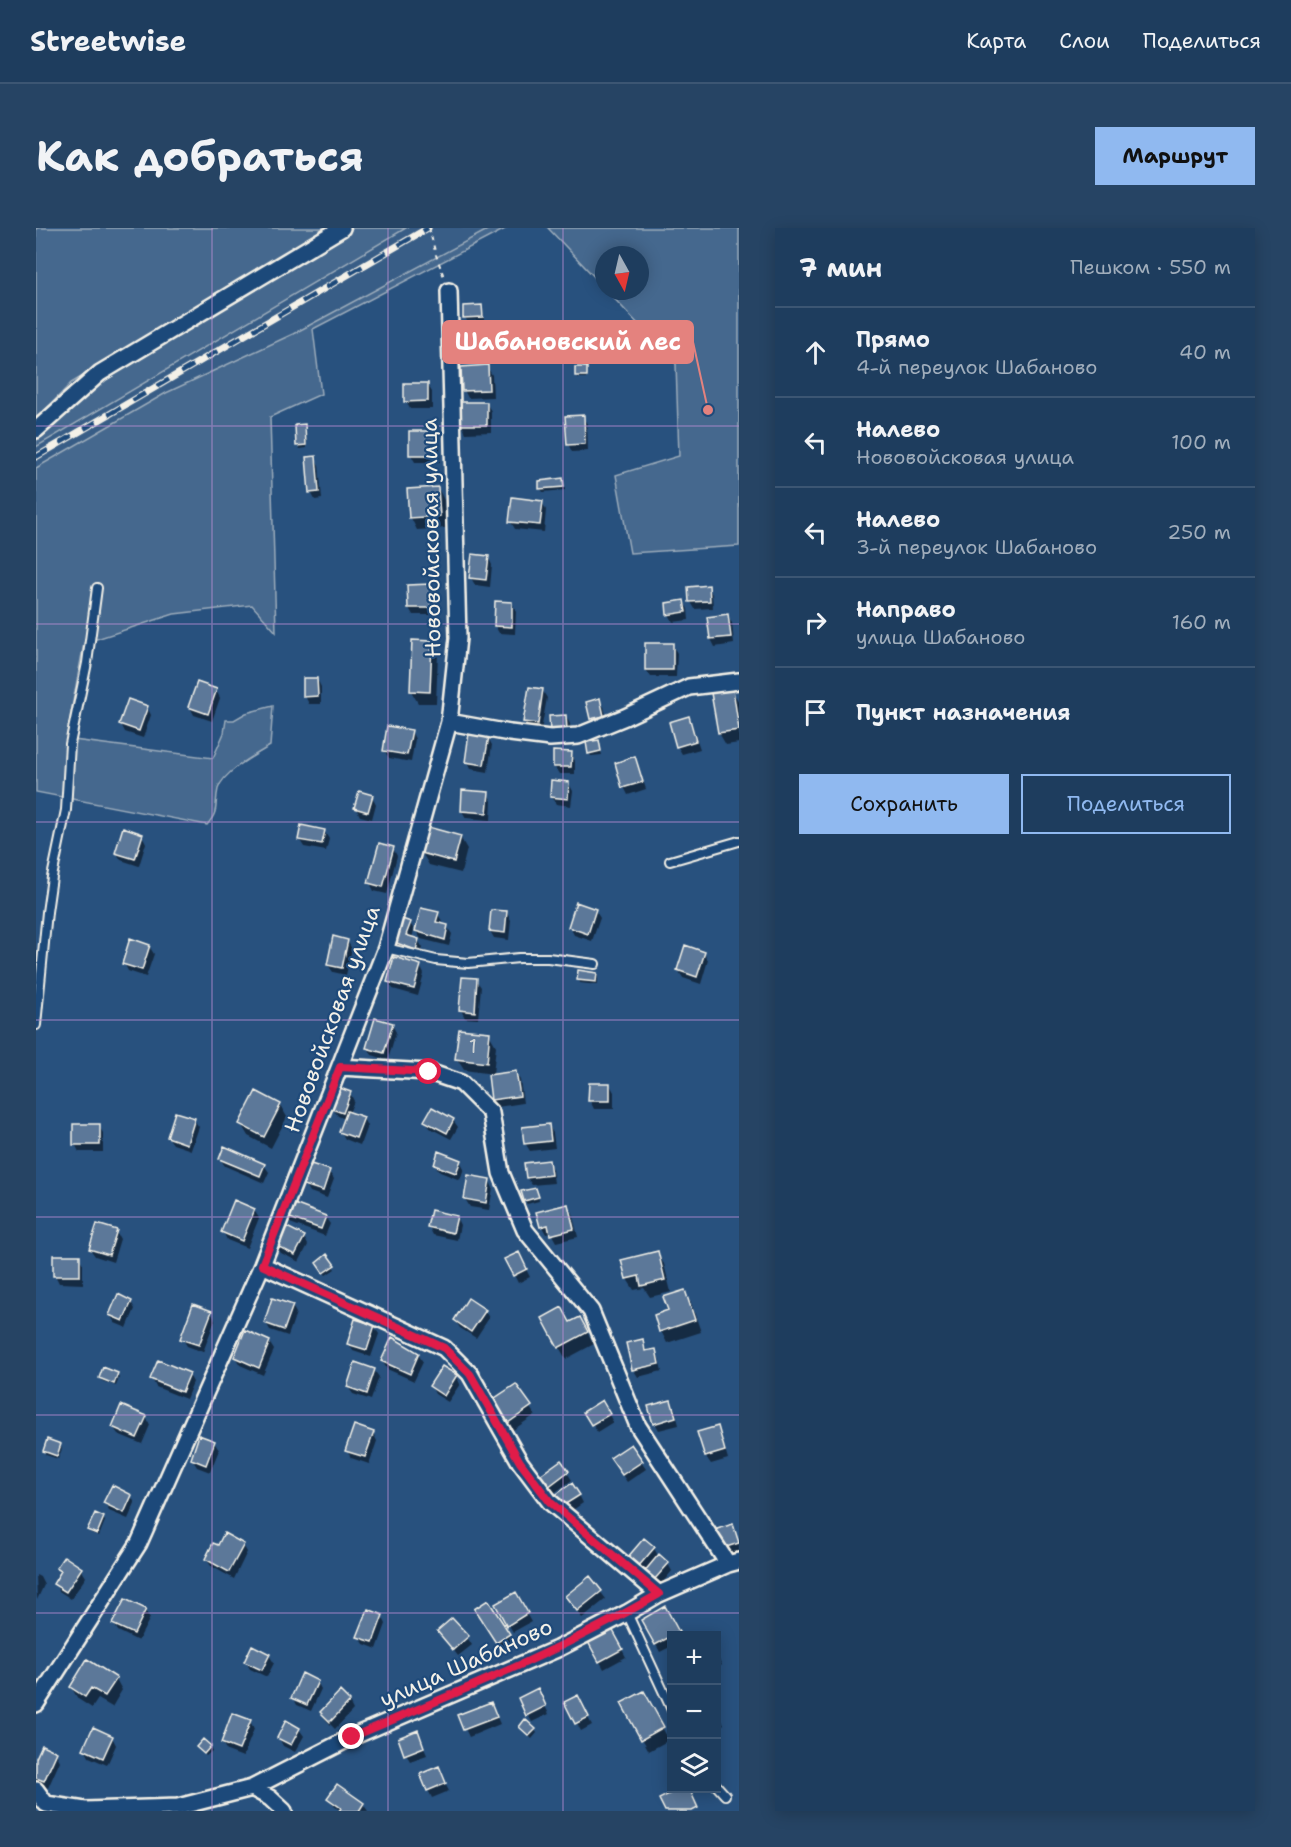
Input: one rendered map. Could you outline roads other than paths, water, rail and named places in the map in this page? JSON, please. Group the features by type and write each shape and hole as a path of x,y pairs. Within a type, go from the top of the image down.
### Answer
{"street":[{"path":"36,430 100,373 342,228"},
{"name":"Нововойсковая улица","path":"36,1704 140,1543 262,1265 386,948 449,722 458,638 449,291"},
{"path":"449,722 549,738 578,736 689,687 739,681"},
{"path":"340,1067 429,1072 461,1083 491,1113 501,1173 525,1230 591,1311 638,1426 733,1562"},
{"path":"262,1265 444,1348 470,1374 520,1462 550,1502 659,1594"},
{"name":"улица Шабаново","path":"36,1790 46,1808 85,1810 178,1808 252,1788 352,1737 557,1649 659,1594 733,1562"},
{"path":"252,1788 270,1798 284,1811"}],"lane":[{"path":"36,1025 47,912 66,810 70,744 87,663 97,588"},
{"path":"670,861 739,841"},
{"path":"386,948 436,960 458,962 548,958 595,964"},
{"path":"627,1613 667,1699"},
{"path":"721,1790 725,1794"}],"railway":[{"path":"36,457 428,228"}],"place":[{"name":"Шабановский лес","path":"708,410"}]}
